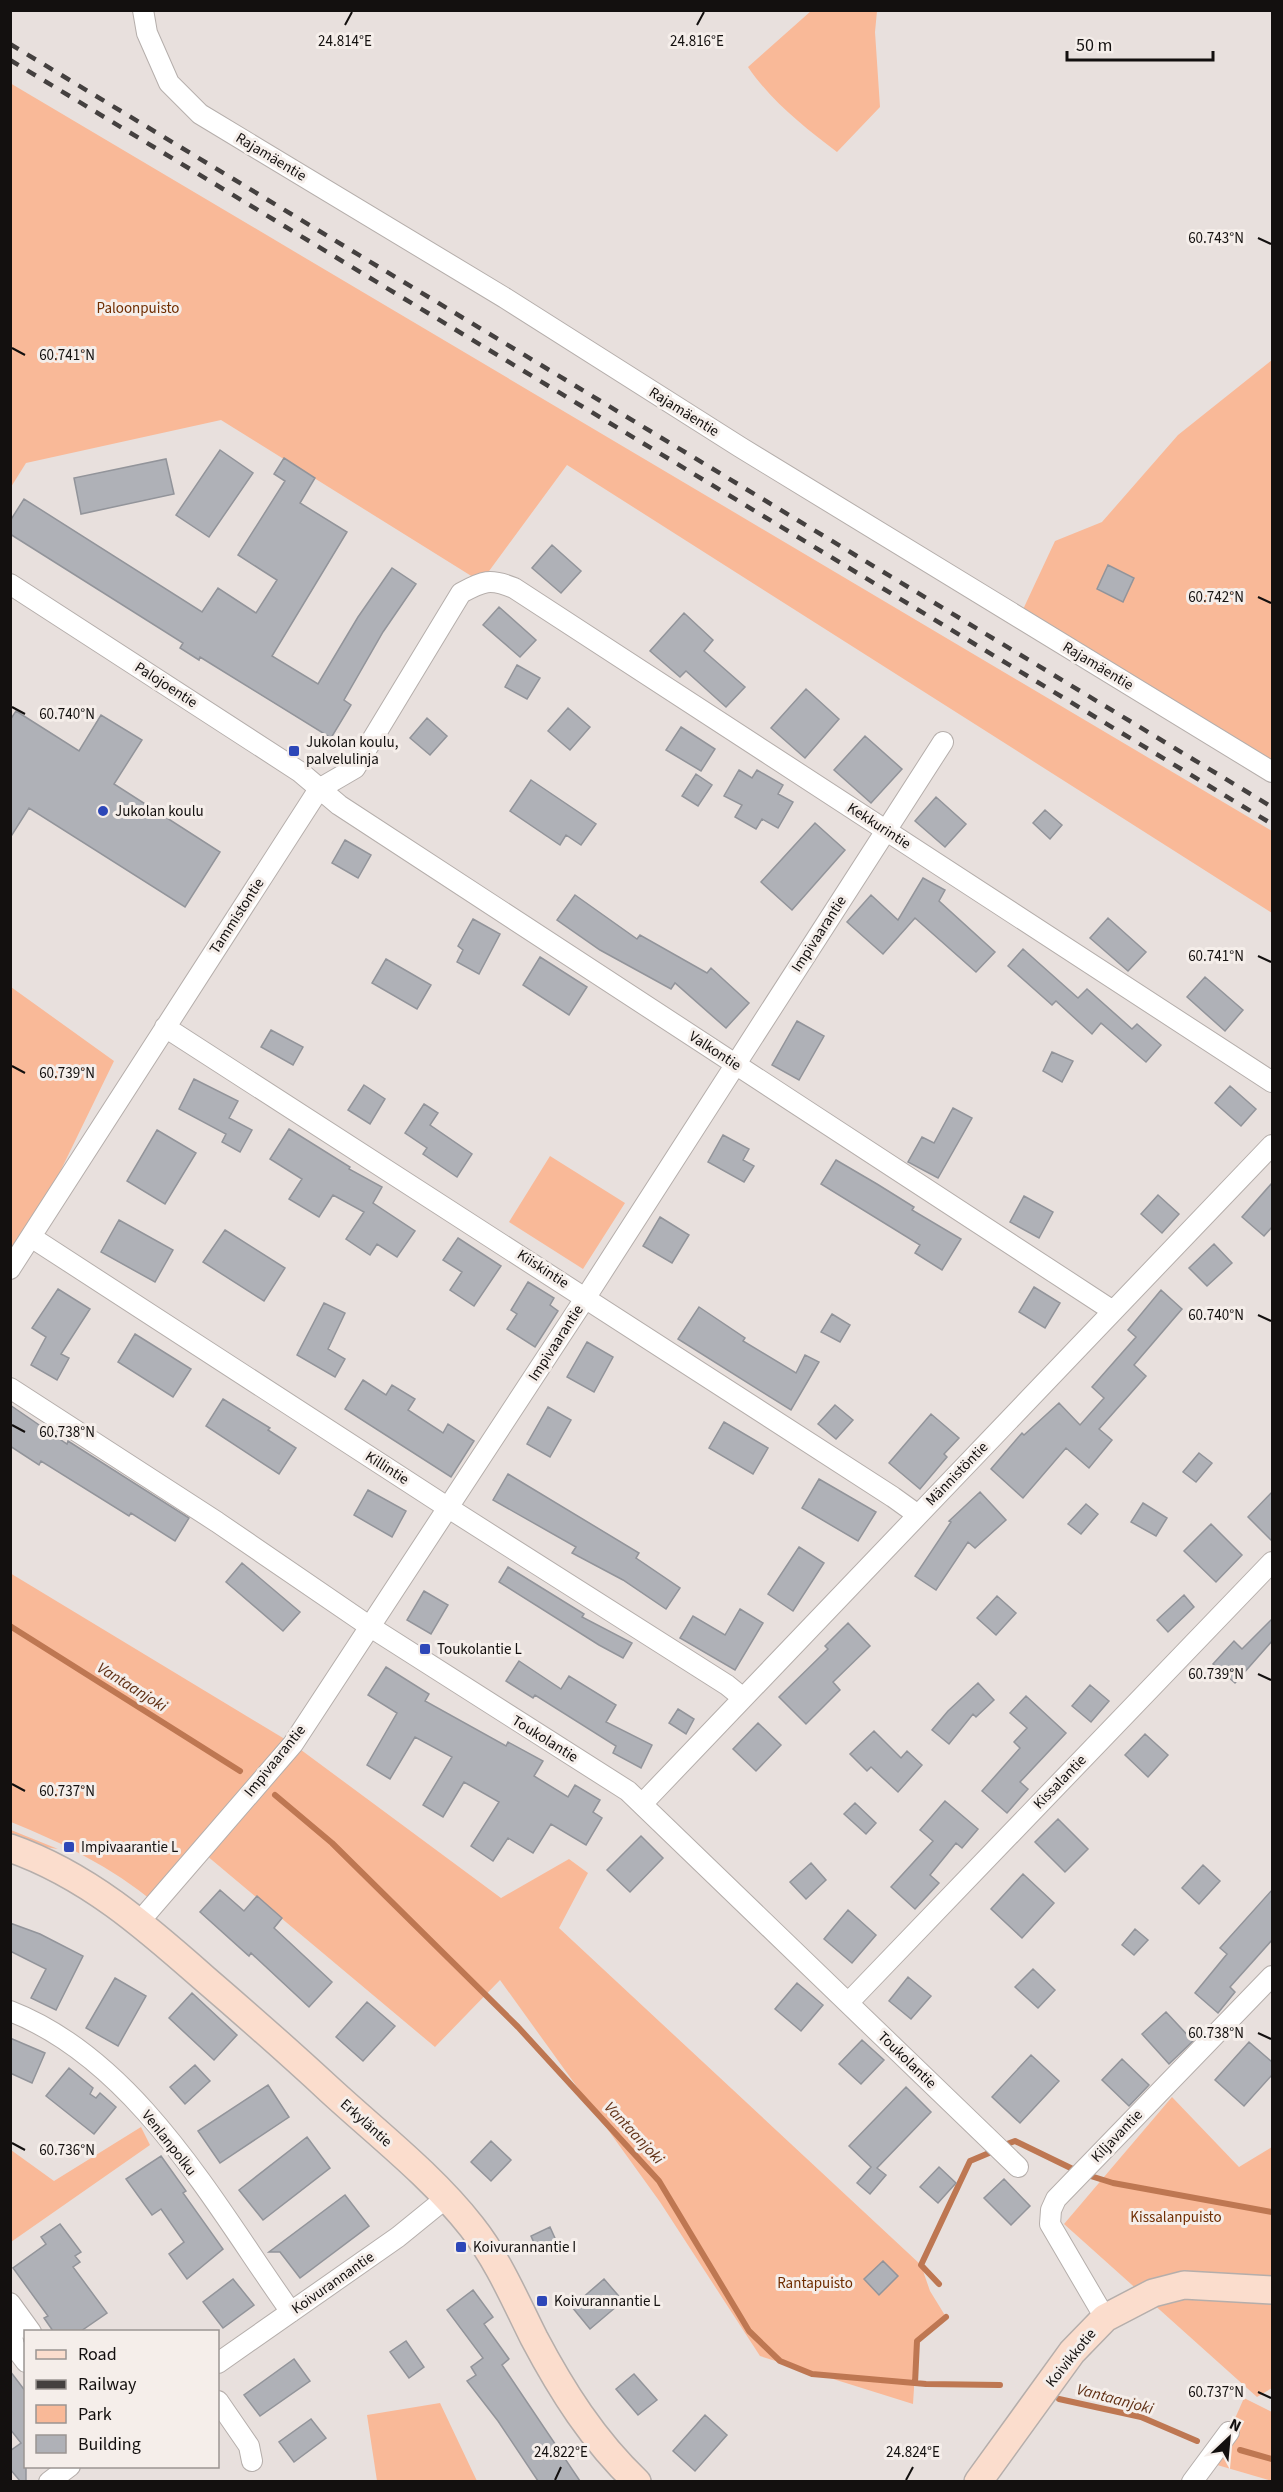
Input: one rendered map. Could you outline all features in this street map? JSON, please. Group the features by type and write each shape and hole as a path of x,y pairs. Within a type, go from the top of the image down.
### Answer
{"street":[{"name":"Rajamäentie","path":"143,10 147,33 169,83 200,114 505,298 740,447 1272,772"},
{"name":"Kekkurintie","path":"481,582 498,581 514,588 1272,1082"},
{"name":"Tammistontie","path":"10,1269 319,789 355,768 461,593 481,582"},
{"name":"Palojoentie","path":"10,584 300,772 319,789"},
{"name":"Impivaarantie","path":"140,1921 292,1744 586,1297 944,742"},
{"name":"Valkontie","path":"319,789 349,811 1113,1311"},
{"name":"Kiiskintie","path":"165,1027 586,1297 918,1515"},
{"name":"Männistöntie","path":"642,1804 1272,1145"},
{"name":"Killintie","path":"31,1237 447,1507 727,1685 743,1698"},
{"name":"Toukolantie","path":"10,1388 217,1522 369,1626 628,1791 1018,2167"},
{"name":"Kissalantie","path":"848,2003 1272,1562"},
{"name":"Erkyläntie","path":"10,1848 37,1858 86,1883 140,1921 281,2046 446,2198 472,2227 499,2268 562,2388 589,2430 637,2481"},
{"name":"Kiljavantie","path":"1105,2318 1050,2224 1051,2210 1056,2199 1272,1976"},
{"name":"Venlanpolku","path":"10,2011 65,2039 106,2072 145,2110 174,2145 291,2312"},
{"name":"Koivurannantie","path":"219,2362 398,2237 446,2198"},
{"name":"Koivikkotie","path":"978,2481 1072,2352 1105,2318 1153,2294 1184,2285 1272,2290"},
{"path":"20,2317 11,2331 15,2346 24,2359"},
{"path":"219,2402 249,2446 252,2461"},
{"path":"1192,2481 1229,2432"},
{"path":"49,2481 67,2468"}],"green space":[{"path":"811,11 877,11 875,32 880,107 837,152 778,103 748,67"},
{"name":"Paloonpuisto","path":"10,83 1272,831 1272,913 567,465 481,582 221,420 26,463 11,487"},
{"path":"1272,360 1272,772 1019,618 1055,541 1102,522 1178,435"},
{"path":"11,987 114,1061 39,1215 11,1258"},
{"path":"550,1156 625,1203 583,1269 509,1222"},
{"name":"Rantapuisto","path":"10,1573 293,1744 501,1898 569,1859 588,1873 559,1928 921,2265 930,2291 946,2317 917,2341 913,2404 760,2356 660,2202 500,1980 435,2047 200,1850 155,1903 121,1878 86,1857 11,1822"},
{"path":"11,1830 58,1849 11,1840"},
{"name":"Kissalanpuisto","path":"1172,2097 1239,2167 1272,2147 1272,2388 1257,2397 1064,2224"},
{"path":"141,2127 150,2145 11,2242 11,2150 54,2181"},
{"path":"1244,2398 1272,2412 1272,2481 1207,2462 1229,2432"},
{"path":"440,2403 477,2481 377,2481 367,2415"}],"building":[{"path":"220,450 253,473 209,537 176,515"},
{"path":"284,458 315,478 300,503 347,532 272,656 318,684 358,617 392,568 416,584 383,632 344,700 351,705 331,738 200,657 199,660 180,648 183,643 10,534 10,521 24,499 202,612 218,588 256,613 277,580 238,555 285,481 274,474"},
{"path":"166,459 174,494 81,514 74,478"},
{"path":"552,545 581,571 561,593 532,568"},
{"path":"1108,565 1134,578 1123,602 1097,589"},
{"path":"499,607 536,640 520,657 483,625"},
{"path":"684,613 713,640 704,651 745,687 726,707 686,671 680,677 650,651"},
{"path":"517,665 540,678 527,699 505,687"},
{"path":"806,689 839,719 805,758 771,728"},
{"path":"568,708 590,727 570,750 548,731"},
{"name":"Jukolan koulu","path":"16,711 79,751 101,715 142,740 114,784 220,852 185,907 29,808 10,838 10,720"},
{"path":"427,718 447,736 430,755 410,738"},
{"path":"681,727 715,749 701,771 666,750"},
{"path":"865,736 902,769 871,803 834,770"},
{"path":"739,770 752,778 757,770 783,785 778,794 793,802 778,828 762,819 756,829 735,817 742,805 724,796"},
{"path":"696,774 712,785 698,806 682,796"},
{"path":"531,780 596,824 581,845 566,835 560,845 510,811"},
{"path":"936,797 966,824 945,847 915,821"},
{"path":"1045,810 1062,825 1050,839 1033,823"},
{"path":"815,823 845,850 792,910 761,882"},
{"path":"345,840 371,855 358,878 332,863"},
{"path":"923,878 945,890 939,901 995,952 976,972 915,918 883,954 847,922 871,895 898,920"},
{"path":"575,895 637,939 640,935 707,973 711,968 749,1003 726,1028 675,983 671,989 600,950 557,920"},
{"path":"1108,918 1146,952 1128,971 1090,938"},
{"path":"473,919 500,934 479,974 457,962 463,950 458,946"},
{"path":"1023,949 1078,998 1087,989 1132,1029 1137,1024 1161,1045 1146,1062 1101,1023 1092,1034 1056,1001 1052,1005 1008,966"},
{"path":"540,957 587,987 569,1015 523,985"},
{"path":"386,959 431,985 417,1009 372,983"},
{"path":"1205,977 1243,1010 1225,1031 1187,997"},
{"path":"797,1021 824,1036 799,1080 772,1065"},
{"path":"271,1030 303,1047 293,1065 261,1047"},
{"path":"1052,1052 1073,1061 1062,1082 1043,1071"},
{"path":"194,1079 238,1101 229,1118 252,1130 240,1152 222,1142 226,1134 179,1109"},
{"path":"364,1085 385,1099 370,1124 348,1110"},
{"path":"1230,1086 1256,1109 1241,1126 1215,1103"},
{"path":"424,1104 438,1113 430,1125 472,1154 457,1177 423,1154 427,1148 405,1133"},
{"path":"953,1108 972,1118 938,1178 908,1162 922,1137 934,1143"},
{"path":"289,1129 350,1167 349,1169 382,1187 373,1203 415,1231 397,1257 377,1244 370,1255 346,1239 364,1212 333,1195 319,1217 289,1199 302,1179 270,1159"},
{"path":"157,1130 196,1153 165,1204 127,1181"},
{"path":"723,1135 749,1149 743,1160 754,1166 744,1182 708,1162"},
{"path":"836,1160 914,1207 912,1210 961,1239 942,1270 915,1253 920,1245 821,1184"},
{"path":"1272,1183 1272,1227 1264,1236 1242,1217"},
{"path":"1158,1195 1179,1214 1162,1233 1141,1214"},
{"path":"1024,1196 1053,1212 1039,1238 1010,1222"},
{"path":"660,1217 689,1235 672,1263 643,1246"},
{"path":"119,1220 173,1250 155,1282 101,1252"},
{"path":"225,1230 285,1268 264,1301 203,1262"},
{"path":"458,1238 501,1266 474,1306 450,1290 462,1272 443,1260"},
{"path":"1214,1244 1232,1263 1207,1286 1189,1268"},
{"path":"528,1282 554,1298 550,1305 558,1311 535,1347 507,1329 517,1314 511,1310"},
{"path":"1034,1287 1060,1303 1045,1328 1019,1312"},
{"path":"58,1289 90,1309 61,1354 69,1358 57,1380 31,1365 46,1337 32,1328"},
{"path":"1161,1290 1182,1309 1134,1365 1146,1376 1099,1429 1112,1440 1089,1468 1066,1448 1023,1498 991,1469 1022,1433 1024,1435 1059,1403 1080,1425 1104,1398 1092,1387 1136,1337 1128,1330"},
{"path":"324,1303 345,1313 328,1349 345,1359 335,1377 297,1355"},
{"path":"699,1307 745,1338 743,1341 796,1373 805,1355 819,1362 791,1410 678,1339"},
{"path":"832,1314 850,1325 840,1342 821,1332"},
{"path":"135,1334 191,1369 173,1397 118,1362"},
{"path":"587,1342 613,1357 594,1392 567,1377"},
{"path":"363,1380 386,1395 392,1385 415,1399 408,1410 443,1433 448,1424 474,1441 451,1477 345,1409"},
{"path":"223,1399 270,1428 268,1430 296,1448 279,1474 206,1426"},
{"path":"10,1405 67,1444 68,1441 189,1518 175,1541 131,1513 129,1516 41,1461 39,1465 10,1446"},
{"path":"835,1405 853,1420 836,1439 818,1424"},
{"path":"548,1407 571,1420 550,1457 527,1444"},
{"path":"931,1414 959,1438 944,1454 947,1457 920,1489 889,1463"},
{"path":"724,1422 768,1448 753,1474 709,1448"},
{"path":"1199,1453 1212,1463 1196,1482 1183,1472"},
{"path":"508,1474 639,1553 636,1558 680,1588 666,1609 623,1580 572,1553 576,1547 493,1500"},
{"path":"819,1479 876,1512 858,1541 802,1508"},
{"path":"368,1490 406,1511 392,1537 354,1515"},
{"path":"980,1492 1006,1520 975,1548 968,1542 936,1590 915,1576 951,1522 949,1521"},
{"path":"1272,1492 1272,1541 1248,1517"},
{"path":"1143,1503 1167,1518 1156,1536 1131,1522"},
{"path":"1086,1504 1098,1514 1081,1534 1068,1524"},
{"path":"1211,1524 1242,1555 1216,1582 1184,1551"},
{"path":"799,1547 824,1563 793,1611 768,1594"},
{"path":"242,1563 300,1612 283,1631 226,1582"},
{"path":"508,1567 584,1614 582,1617 632,1643 623,1658 499,1582"},
{"path":"424,1591 448,1605 431,1634 407,1620"},
{"path":"1184,1595 1194,1607 1168,1632 1157,1620"},
{"path":"997,1596 1016,1613 996,1635 977,1618"},
{"path":"740,1609 763,1623 735,1670 680,1638 693,1616 725,1635"},
{"path":"1272,1619 1272,1641 1235,1683 1213,1664 1234,1641 1242,1649"},
{"path":"848,1623 870,1646 833,1682 840,1690 806,1724 779,1697 828,1649 825,1646"},
{"path":"519,1661 561,1689 569,1676 616,1705 606,1722 652,1745 641,1768 613,1753 616,1746 535,1695 533,1698 506,1681"},
{"path":"386,1667 429,1694 425,1701 506,1746 508,1742 543,1761 534,1776 568,1797 575,1785 600,1800 593,1812 602,1818 586,1845 551,1824 533,1853 508,1838 493,1861 471,1846 499,1802 464,1782 443,1817 423,1805 452,1757 415,1737 390,1779 367,1765 397,1713 368,1695"},
{"path":"978,1683 994,1700 976,1717 973,1714 949,1744 932,1730 948,1711"},
{"path":"1090,1685 1109,1701 1091,1722 1072,1706"},
{"path":"1026,1696 1066,1733 1020,1782 1028,1789 1007,1813 982,1791 1020,1748 1014,1742 1027,1728 1010,1713"},
{"path":"678,1709 694,1719 686,1734 669,1723"},
{"path":"758,1723 781,1745 756,1771 733,1749"},
{"path":"874,1731 901,1758 907,1751 922,1765 898,1792 871,1767 867,1771 850,1754"},
{"path":"1145,1734 1168,1755 1148,1777 1125,1755"},
{"path":"945,1801 978,1829 962,1848 956,1843 930,1875 939,1883 915,1909 891,1887 933,1841 920,1830"},
{"path":"855,1803 876,1823 866,1834 844,1814"},
{"path":"1058,1819 1088,1849 1065,1872 1035,1842"},
{"path":"641,1836 663,1858 630,1892 607,1870"},
{"path":"811,1863 826,1880 806,1899 790,1882"},
{"path":"1203,1865 1220,1881 1199,1904 1182,1888"},
{"path":"1023,1874 1054,1903 1022,1938 991,1909"},
{"path":"220,1890 244,1911 257,1896 282,1918 274,1928 332,1982 309,2007 251,1953 249,1956 200,1912"},
{"path":"1272,1890 1272,1940 1230,1987 1235,1992 1218,2013 1195,1993 1227,1954 1220,1948"},
{"path":"848,1910 876,1935 852,1963 824,1939"},
{"path":"10,1923 40,1934 83,1956 56,2010 31,1998 46,1969 10,1951"},
{"path":"1135,1929 1148,1940 1134,1955 1122,1945"},
{"path":"1033,1969 1055,1990 1038,2008 1015,1987"},
{"path":"908,1977 931,1996 911,2019 889,2001"},
{"path":"115,1978 146,1996 118,2046 86,2028"},
{"path":"797,1983 823,2005 801,2031 775,2009"},
{"path":"192,1993 237,2035 214,2060 169,2018"},
{"path":"367,2002 395,2026 363,2061 336,2037"},
{"path":"1166,2012 1193,2041 1169,2064 1142,2034"},
{"path":"10,2038 45,2053 32,2083 10,2073"},
{"path":"862,2040 884,2060 861,2084 839,2064"},
{"path":"1249,2042 1272,2062 1272,2075 1244,2106 1215,2080"},
{"path":"1031,2055 1059,2081 1020,2123 992,2097"},
{"path":"1122,2059 1149,2085 1129,2106 1102,2080"},
{"path":"195,2065 210,2081 185,2104 170,2087"},
{"path":"69,2068 93,2088 90,2094 96,2098 100,2093 116,2107 94,2134 46,2096"},
{"path":"268,2085 289,2117 220,2163 198,2131"},
{"path":"906,2087 931,2112 877,2168 886,2175 870,2194 857,2183 871,2167 849,2146"},
{"path":"307,2137 330,2168 263,2220 239,2190"},
{"path":"491,2141 511,2160 491,2181 471,2162"},
{"path":"161,2156 186,2191 183,2193 223,2249 187,2279 169,2254 184,2242 161,2209 152,2215 126,2179"},
{"path":"939,2167 956,2183 938,2203 920,2187"},
{"path":"1004,2179 1030,2206 1011,2225 984,2198"},
{"path":"345,2195 369,2226 300,2278 280,2252 269,2252"},
{"path":"60,2224 81,2252 75,2256 80,2262 73,2267 107,2313 82,2330 52,2330 44,2318 48,2316 13,2268 46,2244 41,2237"},
{"path":"550,2227 558,2245 539,2254 531,2236"},
{"path":"883,2261 898,2276 879,2295 864,2279"},
{"path":"233,2279 254,2305 223,2328 203,2302"},
{"path":"604,2279 623,2301 590,2329 572,2307"},
{"path":"473,2290 493,2317 484,2324 509,2359 502,2365 580,2481 538,2481 498,2421 467,2381 476,2375 471,2367 483,2358 447,2310"},
{"path":"406,2341 424,2367 409,2378 390,2352"},
{"path":"294,2359 310,2381 260,2416 244,2395"},
{"path":"10,2371 24,2389 26,2481 20,2481 10,2469 10,2451 21,2443 10,2429"},
{"path":"634,2374 657,2400 638,2415 616,2389"},
{"path":"705,2415 727,2435 695,2471 673,2451"},
{"path":"311,2419 326,2438 294,2462 279,2442"}],"waterway":[{"name":"Vantaanjoki","path":"10,1626 240,1771"},
{"name":"Vantaanjoki","path":"275,1795 332,1843 518,2027 659,2181 749,2331 780,2361 812,2374 926,2384 1000,2385"},
{"path":"1007,2144 1015,2141 1081,2173 1113,2183 1272,2212"},
{"path":"939,2284 921,2265 970,2161 989,2153"},
{"path":"915,2383 917,2341 946,2317"},
{"name":"Vantaanjoki","path":"1059,2399 1141,2417 1197,2441"},
{"name":"Vantaanjoki","path":"1240,2450 1272,2459"}],"railway":[{"path":"10,44 1272,807"},
{"path":"10,60 1272,824"}],"place":[{"name":"Jukolan koulu, palvelulinja","path":"294,751"},
{"name":"Jukolan koulu","path":"103,811"},
{"name":"Toukolantie L","path":"425,1649"},
{"name":"Impivaarantie L","path":"69,1847"},
{"name":"Koivurannantie I","path":"461,2247"},
{"name":"Koivurannantie L","path":"542,2301"}]}
